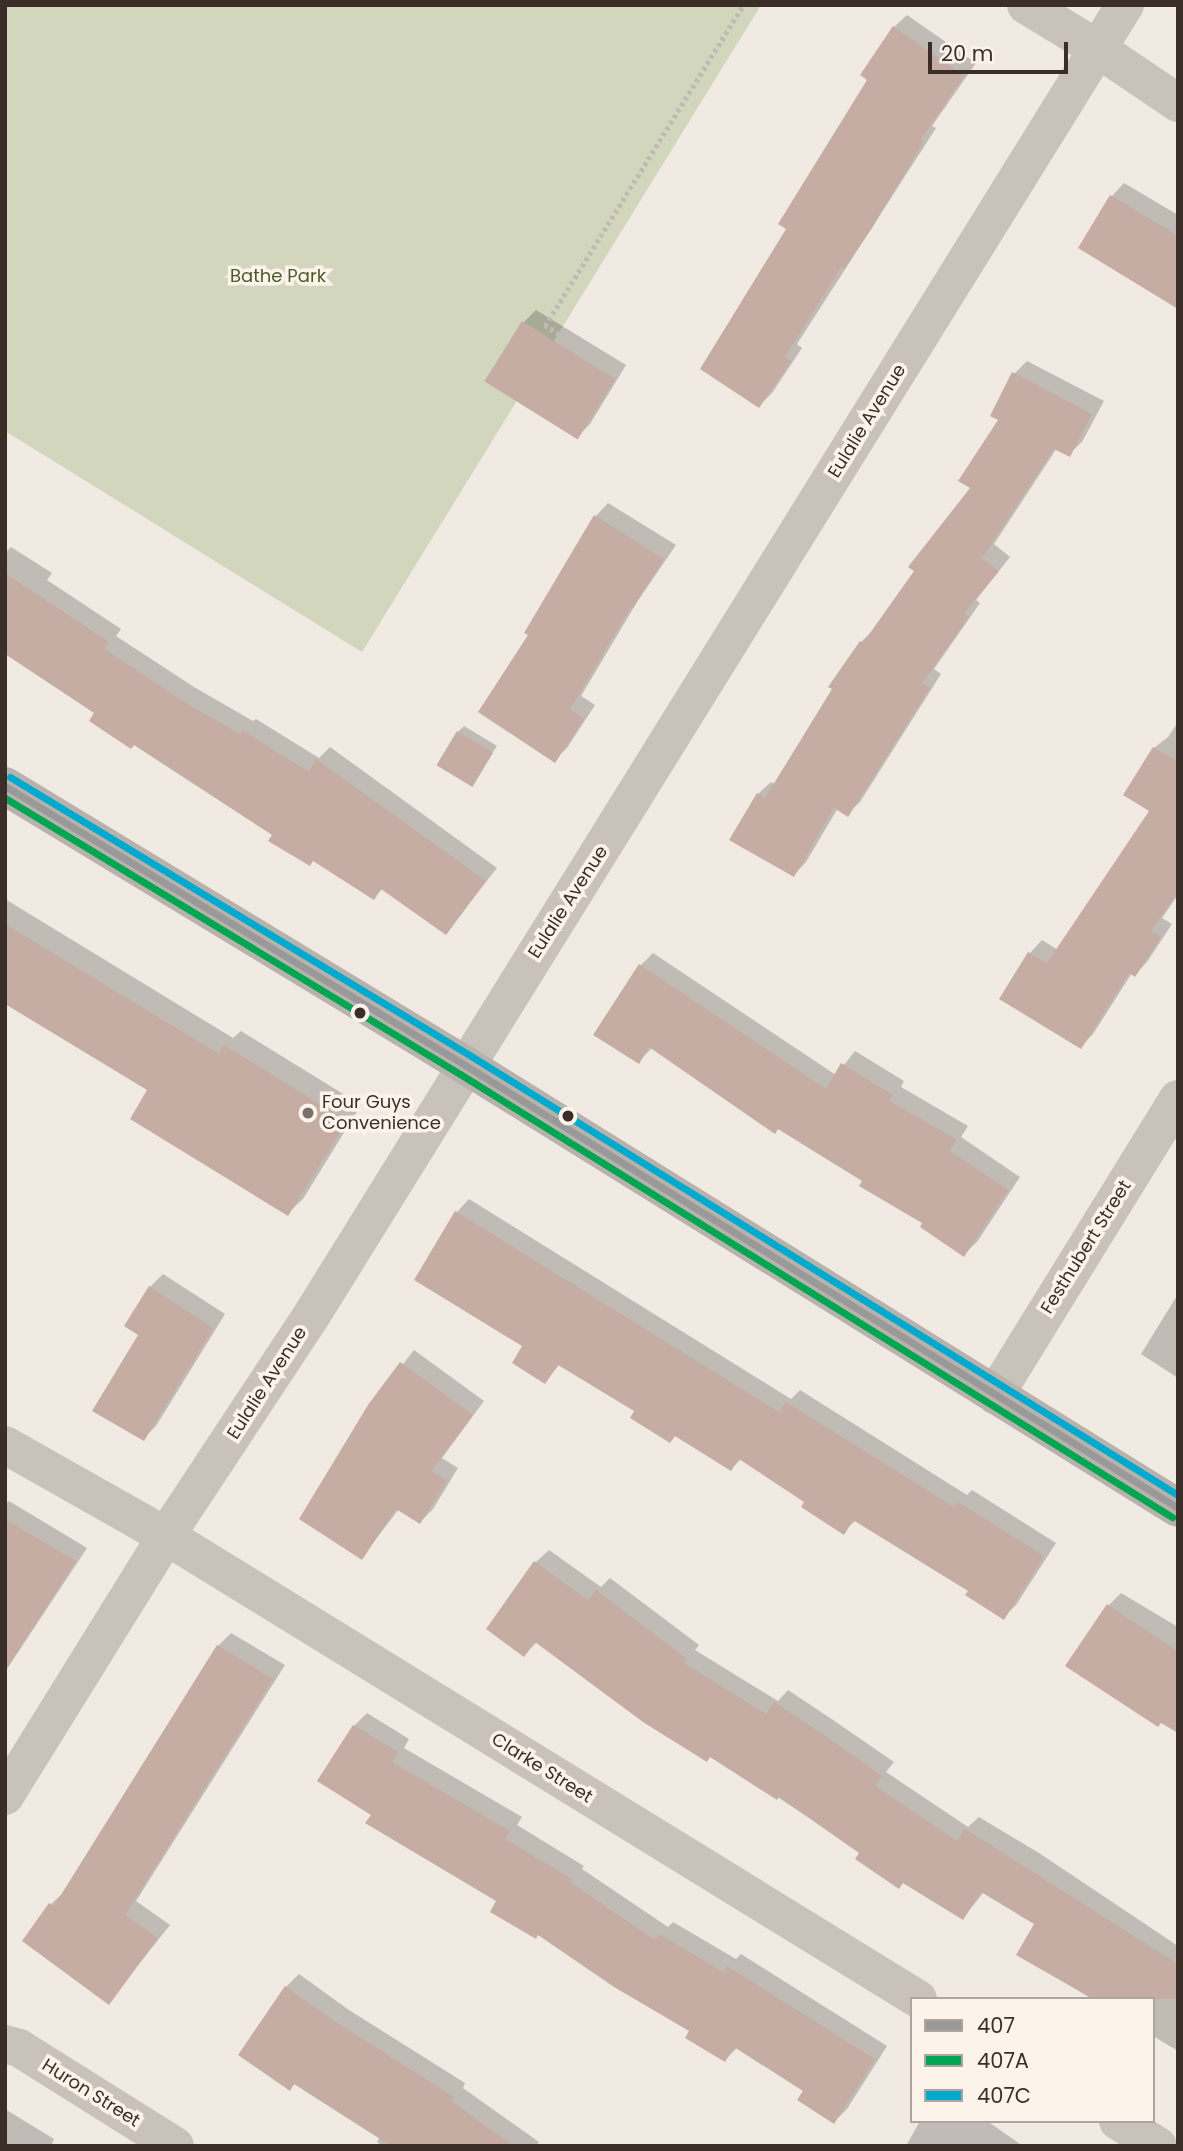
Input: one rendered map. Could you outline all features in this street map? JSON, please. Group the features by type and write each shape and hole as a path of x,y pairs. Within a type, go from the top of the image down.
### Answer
{"main road":[{"path":"5,786 465,1065 1178,1508"}],"street":[{"path":"1026,5 1178,103"},
{"name":"Eulalie Avenue","path":"5,1796 166,1536 313,1313 1125,5"},
{"name":"Festhubert Street","path":"995,1395 1178,1099"},
{"name":"Clarke Street","path":"5,1445 166,1536 915,1997"},
{"name":"Huron Street","path":"5,2044 19,2049 175,2146"},
{"path":"1121,2123 1158,2146"}],"path":[{"path":"571,342 545,326 743,5"}],"green space":[{"name":"Bathe Park","path":"5,5 761,5 362,652 5,431"}],"building":[{"path":"893,26 964,76 921,139 924,141 872,228 844,269 841,267 785,357 791,361 759,408 700,369 786,229 778,224 867,80 860,75"},
{"path":"1110,195 1178,236 1178,309 1078,248"},
{"path":"522,321 615,379 578,440 484,381"},
{"path":"1012,372 1092,414 1070,457 1054,449 982,558 999,571 964,613 969,617 922,683 930,688 848,817 834,808 794,877 729,840 757,793 765,798 832,689 828,687 914,571 908,567 970,488 958,481 998,420 990,416"},
{"path":"594,515 664,559 633,608 631,607 570,709 584,719 555,763 478,712 528,635 524,633"},
{"path":"5,573 109,642 104,649 181,700 240,734 242,730 309,772 316,759 486,881 446,935 381,889 374,900 313,861 310,866 268,841 272,835 134,745 131,749 89,721 94,713 5,654"},
{"path":"457,731 493,753 472,787 436,765"},
{"path":"1153,747 1178,762 1178,892 1151,931 1161,937 1135,977 1129,973 1081,1049 999,999 1028,952 1047,963 1149,811 1123,795"},
{"path":"5,924 219,1054 224,1045 347,1121 288,1216 130,1119 147,1090 5,1004"},
{"path":"639,964 826,1089 841,1063 893,1095 889,1101 956,1139 950,1151 1008,1190 964,1257 920,1227 922,1223 859,1186 862,1181 778,1129 775,1134 649,1047 639,1064 593,1035"},
{"path":"455,1211 779,1412 786,1402 954,1507 958,1502 1044,1556 1004,1620 965,1595 968,1591 853,1520 844,1535 801,1507 804,1502 739,1459 731,1471 675,1436 670,1443 630,1418 634,1411 558,1365 545,1384 512,1363 522,1346 414,1280"},
{"path":"149,1286 213,1328 144,1441 92,1411 138,1335 124,1326"},
{"path":"400,1362 473,1415 431,1471 447,1481 420,1524 396,1509 362,1560 299,1519 368,1405"},
{"path":"5,1519 76,1561 5,1671"},
{"path":"534,1561 588,1600 596,1590 687,1659 684,1663 766,1714 774,1702 820,1732 882,1776 875,1786 957,1841 965,1829 1178,1964 1178,1999 1090,1997 1016,1955 1034,1924 981,1892 963,1920 903,1883 899,1889 855,1859 859,1853 779,1797 777,1800 710,1757 707,1762 643,1722 535,1642 524,1657 486,1629"},
{"path":"1107,1604 1178,1651 1178,1733 1161,1723 1158,1727 1065,1666"},
{"path":"217,1645 273,1679 125,1915 158,1938 109,2005 22,1941 49,1903 54,1906"},
{"path":"353,1725 398,1752 392,1762 510,1831 505,1839 572,1879 570,1882 655,1940 659,1934 723,1972 727,1966 875,2059 834,2124 797,2100 803,2091 734,2047 725,2062 685,2038 689,2031 614,1987 538,1935 536,1939 490,1912 496,1901 365,1823 371,1815 317,1781"},
{"path":"285,1986 454,2097 451,2101 514,2146 391,2146 294,2084 290,2091 238,2055"}],"transit line":[{"name":"407C","path":"10,777 471,1056 1178,1495"},
{"name":"407","path":"5,786 465,1065 1178,1508"},
{"name":"407A","path":"5,798 460,1074 1172,1517"}],"place":[{"name":"Four Guys Convenience","path":"308,1113"}]}
